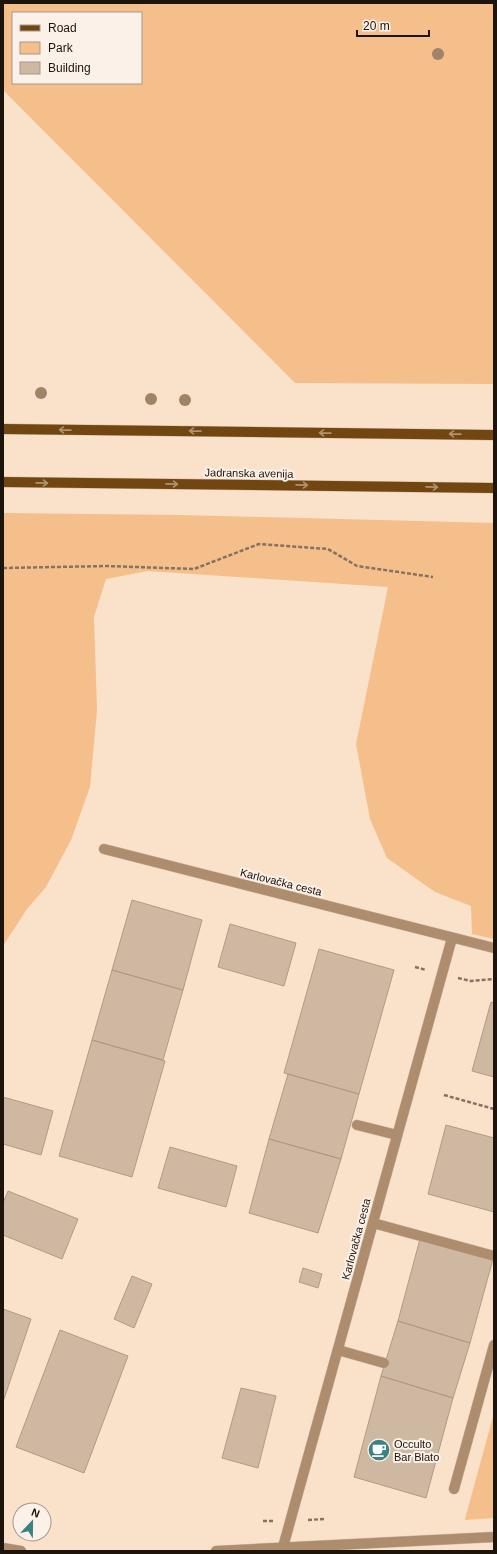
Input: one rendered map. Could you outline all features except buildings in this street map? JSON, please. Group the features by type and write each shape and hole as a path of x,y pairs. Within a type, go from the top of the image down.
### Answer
{"main road":[{"path":"3,429 494,435"},
{"name":"Jadranska avenija","path":"3,482 494,488"}],"street":[{"name":"Karlovačka cesta","path":"104,850 494,948"},
{"name":"Karlovačka cesta","path":"283,1548 452,938"},
{"path":"357,1125 397,1135"},
{"path":"373,1223 494,1256"},
{"path":"454,1489 494,1345"},
{"path":"338,1350 384,1363"},
{"path":"216,1551 494,1537"},
{"path":"3,1548 21,1551"}],"path":[{"path":"3,568 107,566 194,569 260,544 328,549 357,566 433,577"},
{"path":"471,981 494,979"},
{"path":"444,1095 494,1109"}],"green space":[{"path":"3,3 494,3 494,384 295,383 3,90"},
{"path":"3,513 181,515 494,523 494,939 472,934 471,906 435,892 387,858 370,819 356,744 388,587 148,571 106,579 94,617 97,710 90,787 71,840 46,887 27,909 3,946"},
{"path":"494,1413 494,1518 465,1520 465,1519"}],"place":[{"name":"Occulto Bar Blato","path":"379,1450"}]}
